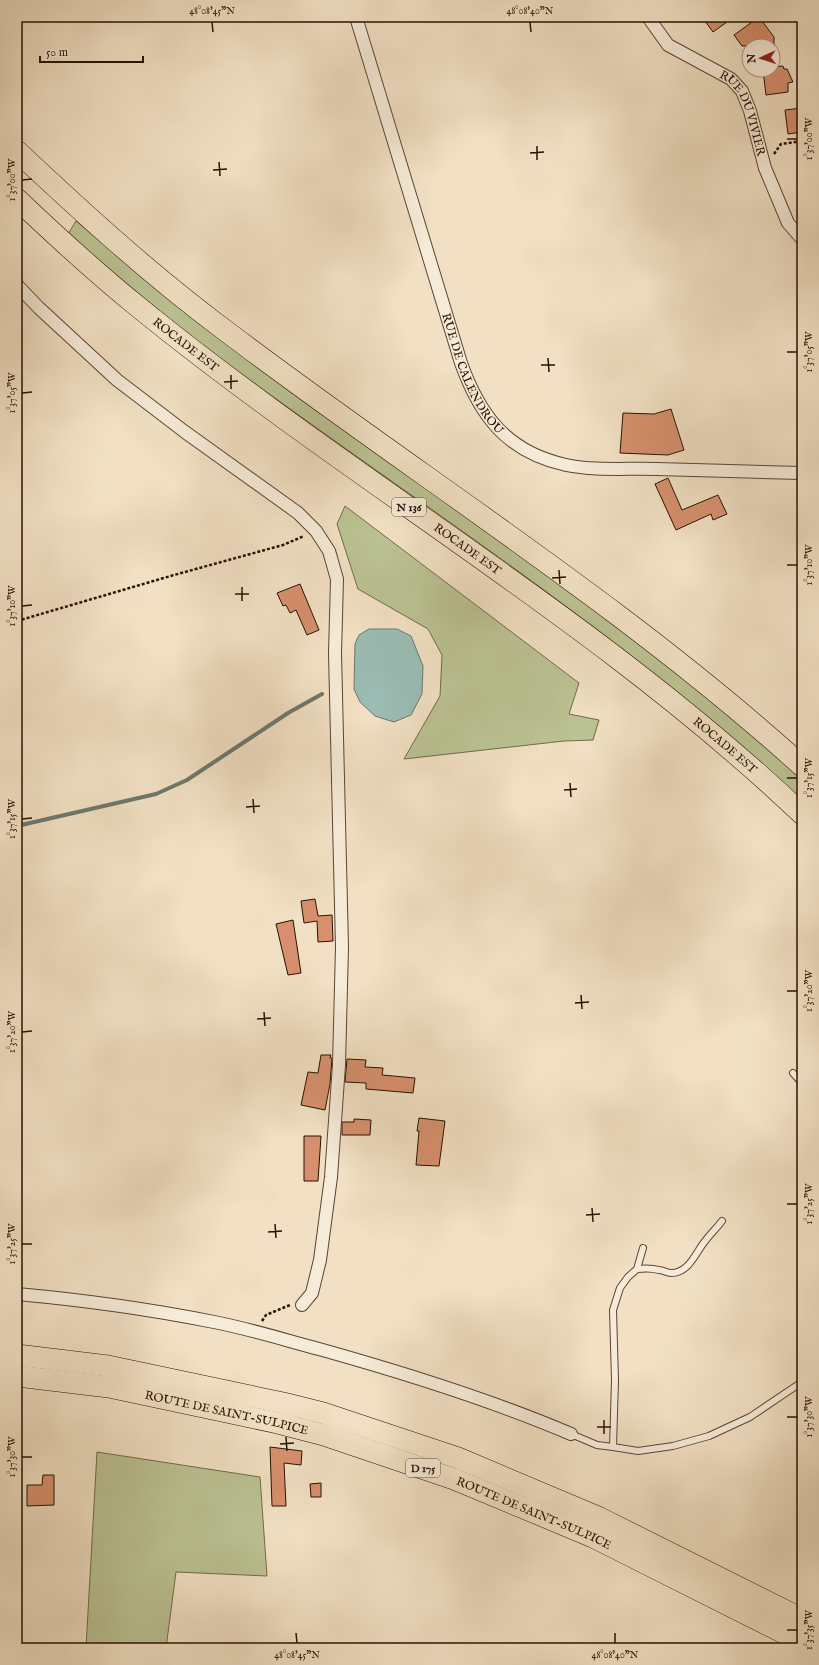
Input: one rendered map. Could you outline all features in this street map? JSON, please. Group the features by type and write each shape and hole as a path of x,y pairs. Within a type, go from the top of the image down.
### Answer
{"highway":[{"name":"N 136","path":"17,151 92,222 218,325 315,397 529,549 672,656 738,710 802,766"},
{"name":"ROCADE EST","path":"17,199 69,248 137,306 274,411 510,579 647,681 711,734 802,814"},
{"name":"ROUTE DE SAINT-SULPICE","path":"17,1356 108,1366 283,1403 323,1414 458,1458 600,1518 802,1619"},
{"name":"ROUTE DE SAINT-SULPICE","path":"17,1376 110,1387 278,1423 324,1435 454,1479 593,1538 802,1642"}],"street":[{"name":"RUE DE CALENDROU","path":"356,17 461,363 475,397 500,432 524,449 539,456 567,465 586,467 802,473"},
{"name":"RUE DU VIVIER","path":"648,17 668,44 731,79 742,91 750,111 765,168 788,224 802,239"},
{"path":"17,286 117,380 185,432 298,513 316,532 329,551 337,579 335,660 342,955 339,1065 331,1177 320,1260 312,1293 302,1305"},
{"path":"17,1294 82,1300 215,1322 256,1331 434,1382 518,1411 571,1434"}],"lane":[{"path":"793,1073 802,1083"},
{"path":"613,1447 615,1380 612,1310 620,1288 628,1277 638,1269 646,1268 671,1273 680,1271 693,1259 705,1240 715,1231 722,1221"},
{"path":"638,1269 642,1248"},
{"path":"571,1434 597,1444 638,1451 673,1446 709,1436 750,1416 802,1382"}],"path":[{"path":"765,168 781,144 802,141"},
{"path":"17,621 283,545 316,532"},
{"path":"256,1331 266,1315 289,1306 302,1305"}],"green space":[{"path":"76,221 154,287 293,394 471,520 658,658 721,709 802,779 802,800 733,739 662,680 589,624 515,569 290,409 178,326 68,234"},
{"path":"345,506 579,683 569,714 599,720 593,740 564,741 404,759 440,696 442,655 428,629 358,589 337,524"},
{"path":"97,1452 260,1477 267,1576 176,1572 166,1648 86,1648"}],"water":[{"path":"369,629 397,629 411,636 423,666 422,694 411,715 394,722 375,716 360,702 354,689 355,644 359,635"}],"building":[{"path":"702,17 734,17 713,32"},
{"path":"759,17 774,38 741,38 741,45 734,35"},
{"path":"781,66 783,66 784,69 787,69 793,82 788,83 788,92 766,95 764,78 781,78"},
{"path":"802,108 802,132 788,134 785,110"},
{"path":"671,409 684,450 668,455 620,453 623,413 654,414"},
{"path":"668,478 682,510 718,495 727,514 713,520 711,514 676,530 655,484"},
{"path":"300,584 319,630 307,635 296,610 290,613 286,605 283,606 277,593"},
{"path":"315,899 318,916 332,915 333,941 318,942 317,921 304,923 301,901"},
{"path":"293,920 301,973 288,975 276,924"},
{"path":"321,1055 331,1055 330,1058 332,1058 330,1084 325,1110 301,1105 308,1072 318,1073"},
{"path":"347,1059 366,1060 365,1067 383,1068 382,1075 415,1078 413,1093 366,1089 366,1083 345,1082"},
{"path":"419,1118 445,1121 439,1166 416,1165"},
{"path":"354,1119 371,1120 370,1135 342,1135 342,1122 354,1122"},
{"path":"304,1136 321,1136 318,1181 304,1181"},
{"path":"270,1447 302,1451 301,1465 284,1463 286,1506 272,1506"},
{"path":"43,1475 54,1475 54,1505 27,1506 27,1485 42,1485"},
{"path":"321,1483 321,1497 311,1497 310,1484"}],"waterway":[{"path":"17,826 156,794 187,780 288,713 322,694"}]}
